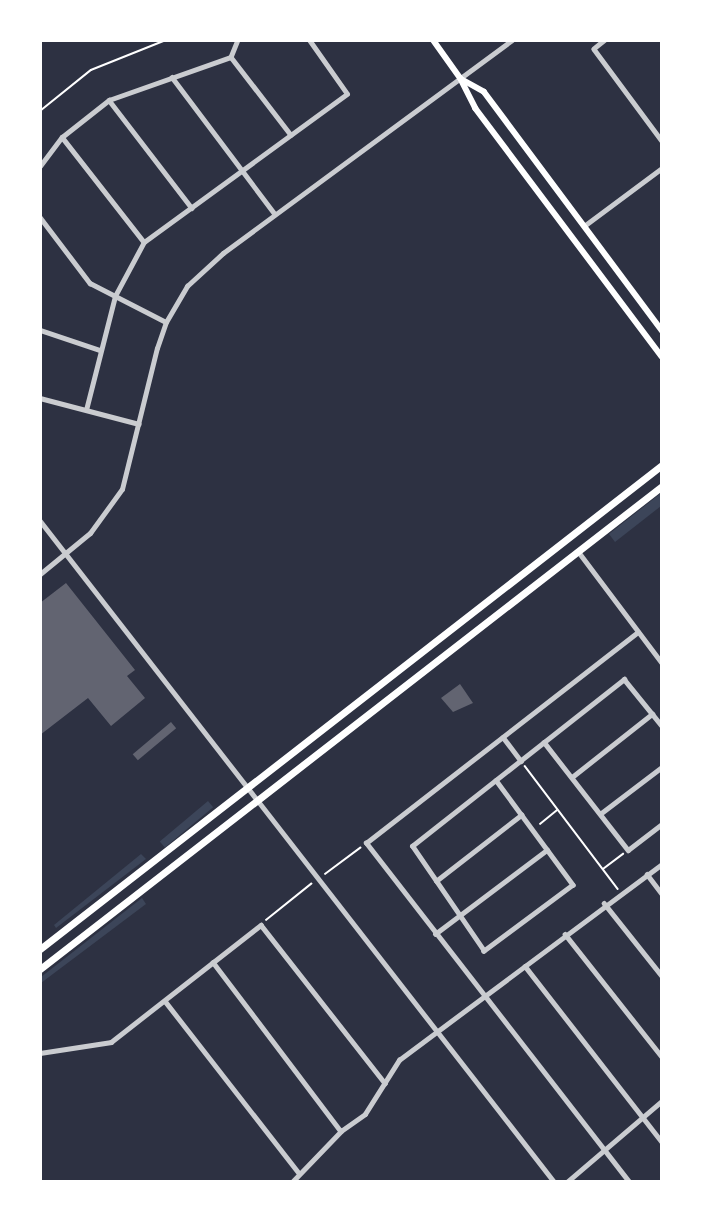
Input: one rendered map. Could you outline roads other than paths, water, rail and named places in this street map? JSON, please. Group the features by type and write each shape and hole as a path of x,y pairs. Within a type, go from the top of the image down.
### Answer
{"main road":[{"path":"433,40 460,78 475,108 662,357"},
{"path":"460,78 484,92 662,331"},
{"path":"40,950 662,465"},
{"path":"40,969 662,486"}],"street":[{"path":"40,166 62,137 109,100 231,57 238,40"},
{"path":"86,410 115,296 144,242 347,94 309,40"},
{"path":"40,574 66,554 102,519 122,489 166,322 187,286 203,270 275,214 512,40"},
{"path":"605,40 594,49 662,141"},
{"path":"231,57 291,135"},
{"path":"172,77 275,214"},
{"path":"109,100 192,208"},
{"path":"62,137 144,242"},
{"path":"584,226 662,168"},
{"path":"40,217 90,283 166,322"},
{"path":"40,330 100,350"},
{"path":"40,398 139,424"},
{"path":"40,521 256,802 554,1182"},
{"path":"578,551 662,663"},
{"path":"629,1182 366,843 639,632"},
{"path":"496,780 573,885 484,951 412,846 520,760 624,680 662,726"},
{"path":"572,777 652,714"},
{"path":"503,737 520,760"},
{"path":"544,742 628,850 662,825"},
{"path":"600,814 662,767"},
{"path":"436,881 521,815"},
{"path":"435,934 547,850"},
{"path":"292,1182 298,1173 341,1131 365,1114 399,1060 484,998 604,903 662,864"},
{"path":"647,874 662,894"},
{"path":"604,903 662,976"},
{"path":"40,1053 111,1042 261,925 385,1083"},
{"path":"565,934 662,1057"},
{"path":"213,962 341,1131"},
{"path":"525,966 662,1142"},
{"path":"165,1001 298,1173"},
{"path":"567,1182 602,1149 662,1101"}]}
